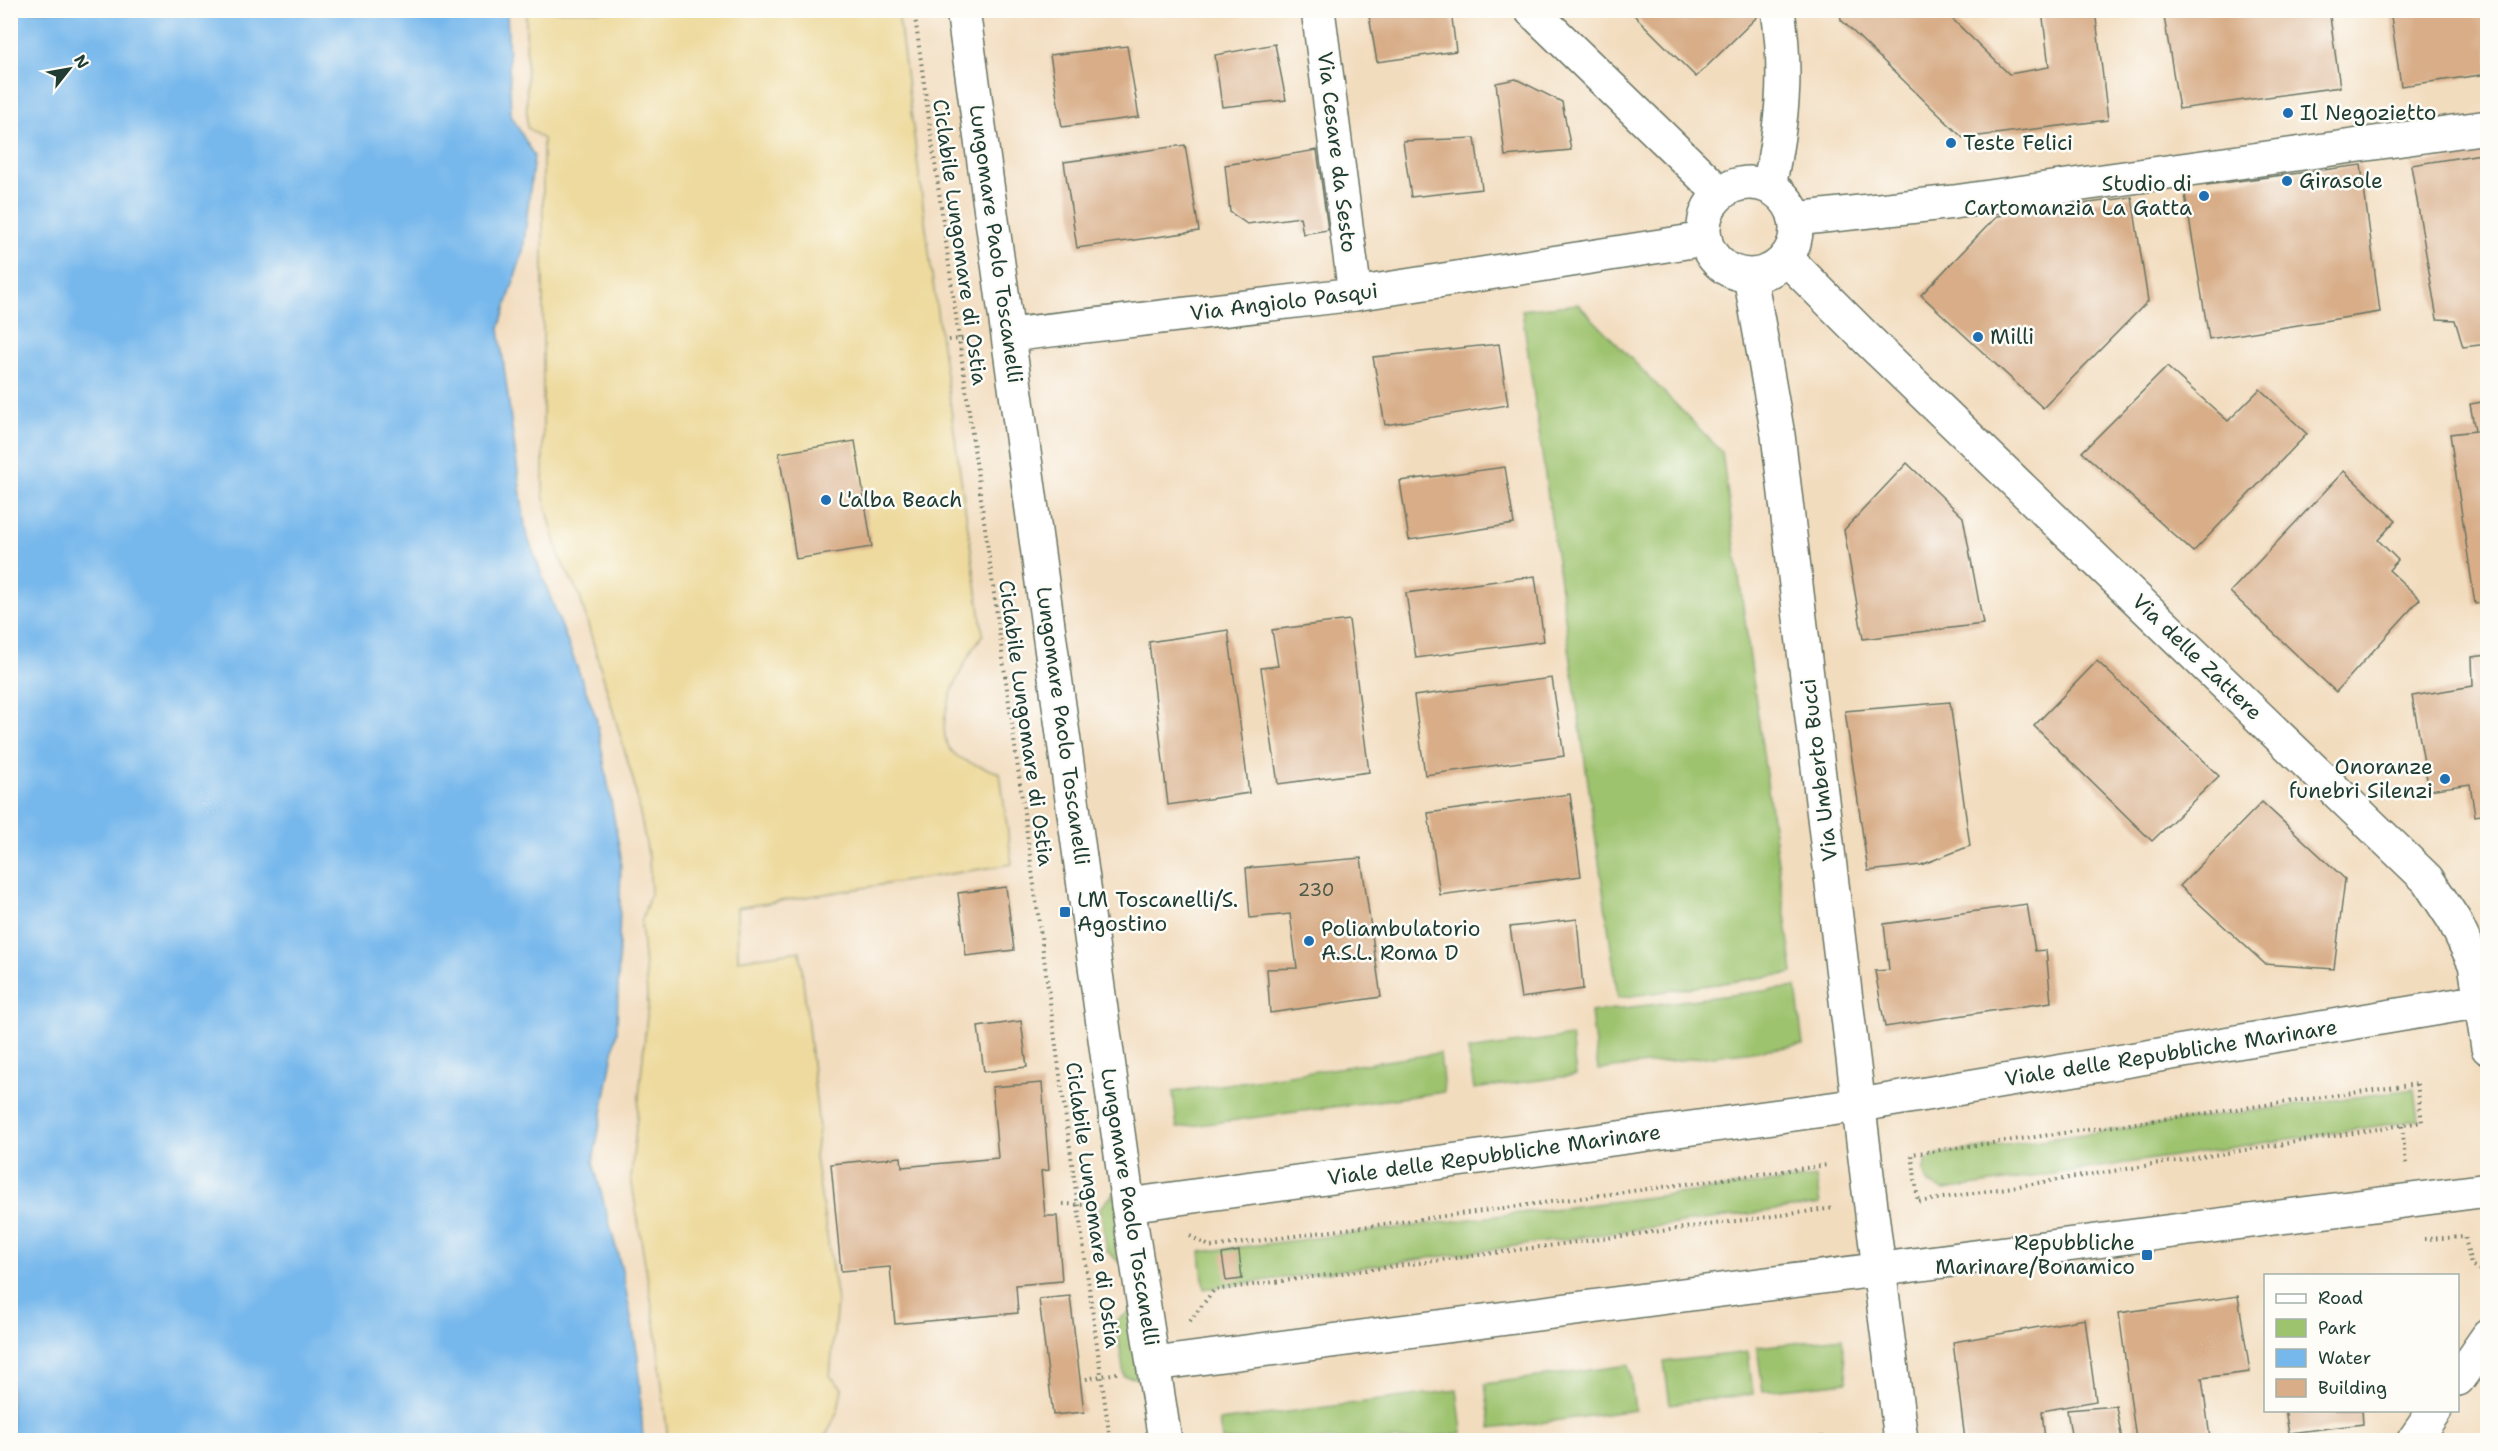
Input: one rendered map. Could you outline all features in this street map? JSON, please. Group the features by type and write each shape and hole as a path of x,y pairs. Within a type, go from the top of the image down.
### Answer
{"street":[{"name":"Lungomare Paolo Toscanelli","path":"963,10 1128,1205 1165,1440"},
{"name":"Via Cesare da Sesto","path":"1318,10 1356,294"},
{"path":"1531,10 1720,193"},
{"path":"1769,187 1783,113 1780,21"},
{"path":"1795,219 1954,202 2487,127"},
{"path":"1739,183 1769,187 1779,192 1786,200 1795,219 1795,240 1786,258 1770,271 1750,276 1729,271 1714,258 1705,239 1704,219 1708,209 1720,193 1739,183"},
{"name":"Via Angiolo Pasqui","path":"1009,335 1356,294 1705,239"},
{"name":"Via delle Zattere","path":"1786,258 1868,340 2427,879 2445,905 2471,951 2485,1001"},
{"name":"Via Umberto Bucci","path":"1750,276 1778,435 1860,1105"},
{"path":"2485,1001 2487,1048"},
{"name":"Viale delle Repubbliche Marinare","path":"1128,1205 1860,1105 2485,1001"},
{"path":"1860,1105 1901,1440"},
{"path":"1154,1364 2487,1190"},
{"path":"2459,1376 2487,1336"},
{"path":"2414,1440 2434,1412"}],"path":[{"name":"Ciclabile Lungomare di Ostia","path":"914,10 1110,1440"},
{"path":"2417,1084 2422,1122 2402,1126 1918,1202 1915,1176 1912,1154 2417,1084"},
{"path":"1180,1231 1211,1247 1828,1165 1830,1176"},
{"path":"1154,1364 1214,1290 1835,1208 1834,1197"}],"green space":[{"path":"1578,304 1722,452 1793,973 1618,998 1522,310"},
{"path":"1796,987 1803,1045 1598,1070 1591,1012"},
{"path":"1571,1036 1576,1075 1474,1089 1468,1050"},
{"path":"1440,1053 1444,1092 1177,1128 1173,1092"},
{"path":"2414,1089 2418,1120 1944,1190 1928,1183 1923,1171 1927,1160 1939,1154"},
{"path":"1816,1177 1820,1204 1204,1289 1200,1252"},
{"path":"1114,1193 1125,1261 1119,1262 1107,1251 1100,1208"},
{"path":"1131,1311 1140,1379 1124,1376 1116,1321"},
{"path":"1842,1338 1847,1382 1763,1391 1757,1347"},
{"path":"1748,1352 1753,1394 1670,1404 1664,1362"},
{"path":"1629,1365 1635,1410 1491,1429 1485,1384"},
{"path":"1457,1390 1462,1433 1404,1440 1222,1440 1219,1421"}],"sand":[{"path":"526,11 898,11 933,283 983,634 958,677 946,713 944,730 948,745 957,756 972,764 1000,773 1012,864 737,908 738,960 800,951 819,1129 815,1157 837,1301 830,1376 842,1388 838,1410 824,1440 668,1440 656,1330 631,1178 648,1005 641,922 651,892 649,859 634,783 579,594 560,559 543,495 543,139 527,127"}],"water":[{"path":"10,11 507,11 511,115 534,156 523,251 499,329 526,533 596,717 621,857 617,1031 593,1162 623,1274 638,1356 643,1440 11,1440"}],"building":[{"path":"1368,10 1451,10 1456,51 1377,62"},
{"path":"1629,10 1761,10 1761,13 1696,77"},
{"path":"1840,10 1943,10 2009,74 2049,67 2042,10 2095,10 2108,120 1963,138 1841,20"},
{"path":"2163,10 2329,10 2340,87 2179,109"},
{"path":"2390,10 2488,10 2488,74 2401,86"},
{"path":"1275,44 1286,100 1222,107 1215,55"},
{"path":"1127,46 1139,117 1062,127 1050,55"},
{"path":"1516,79 1562,102 1571,150 1505,156 1496,83"},
{"path":"1475,138 1482,189 1411,197 1403,141"},
{"path":"1185,145 1199,231 1077,248 1064,162"},
{"path":"1317,150 1328,230 1303,234 1300,217 1247,224 1230,212 1225,165"},
{"path":"2488,153 2488,344 2463,347 2455,320 2437,319 2411,165"},
{"path":"2361,165 2380,312 2209,339 2184,188"},
{"path":"2132,197 2148,301 2043,408 1921,295 1997,216"},
{"path":"1499,344 1508,405 1385,425 1373,357"},
{"path":"2167,367 2228,421 2260,389 2307,434 2193,552 2082,452"},
{"path":"2488,401 2488,602 2475,604 2450,434 2475,431 2470,404"},
{"name":"L'alba Beach","path":"855,441 872,547 796,559 779,453"},
{"path":"1907,463 1963,517 1983,624 1863,639 1844,530"},
{"path":"1505,467 1514,524 1409,540 1400,481"},
{"path":"2344,471 2396,520 2378,540 2398,560 2389,570 2420,599 2336,692 2230,592"},
{"path":"1535,576 1544,641 1416,658 1406,593"},
{"path":"1349,620 1369,772 1278,784 1261,668 1278,666 1272,630"},
{"path":"1228,630 1249,793 1168,805 1149,642"},
{"path":"2488,655 2488,814 2475,816 2470,784 2429,790 2412,696 2473,686 2472,657"},
{"path":"2097,661 2219,776 2152,841 2034,726"},
{"path":"1552,678 1564,756 1425,775 1414,696"},
{"path":"1950,702 1970,846 1921,865 1868,871 1845,711"},
{"path":"1570,794 1581,876 1440,895 1428,813"},
{"path":"2262,802 2345,879 2334,969 2265,964 2180,886"},
{"path":"1361,858 1381,997 1270,1013 1267,969 1297,968 1290,914 1250,918 1246,868"},
{"path":"1006,887 1014,950 966,956 958,893"},
{"path":"2027,904 2035,951 2046,950 2051,1002 1885,1027 1875,971 1889,970 1884,924"},
{"path":"1577,919 1583,989 1521,998 1510,927"},
{"path":"1021,1021 1027,1067 984,1072 978,1027"},
{"path":"1042,1083 1049,1170 1041,1171 1045,1216 1057,1216 1062,1281 1016,1285 1018,1313 895,1324 890,1267 841,1271 831,1164 901,1157 902,1167 998,1158 992,1087"},
{"path":"1239,1251 1242,1279 1226,1281 1222,1254"},
{"path":"1070,1296 1084,1412 1053,1415 1039,1299"},
{"path":"2238,1296 2250,1372 2202,1378 2210,1438 2136,1440 2119,1313"},
{"path":"2085,1319 2096,1401 2042,1411 2045,1440 1965,1440 1953,1342"},
{"path":"2116,1406 2122,1440 2072,1440 2067,1410"},
{"path":"2285,1412 2362,1412 2363,1424 2289,1433"},
{"path":"1823,1436 1824,1440 1800,1440 1800,1439"}],"place":[{"name":"Il Negozietto","path":"2288,113"},
{"name":"Teste Felici","path":"1951,143"},
{"name":"Girasole","path":"2287,181"},
{"name":"Studio di Cartomanzia La Gatta","path":"2204,196"},
{"name":"Milli","path":"1978,337"},
{"name":"L'alba Beach","path":"826,500"},
{"name":"Onoranze funebri Silenzi","path":"2445,779"},
{"name":"LM Toscanelli/S. Agostino","path":"1065,912"},
{"name":"Poliambulatorio A.S.L. Roma D","path":"1309,941"},
{"name":"Repubbliche Marinare/Bonamico","path":"2147,1255"}]}
